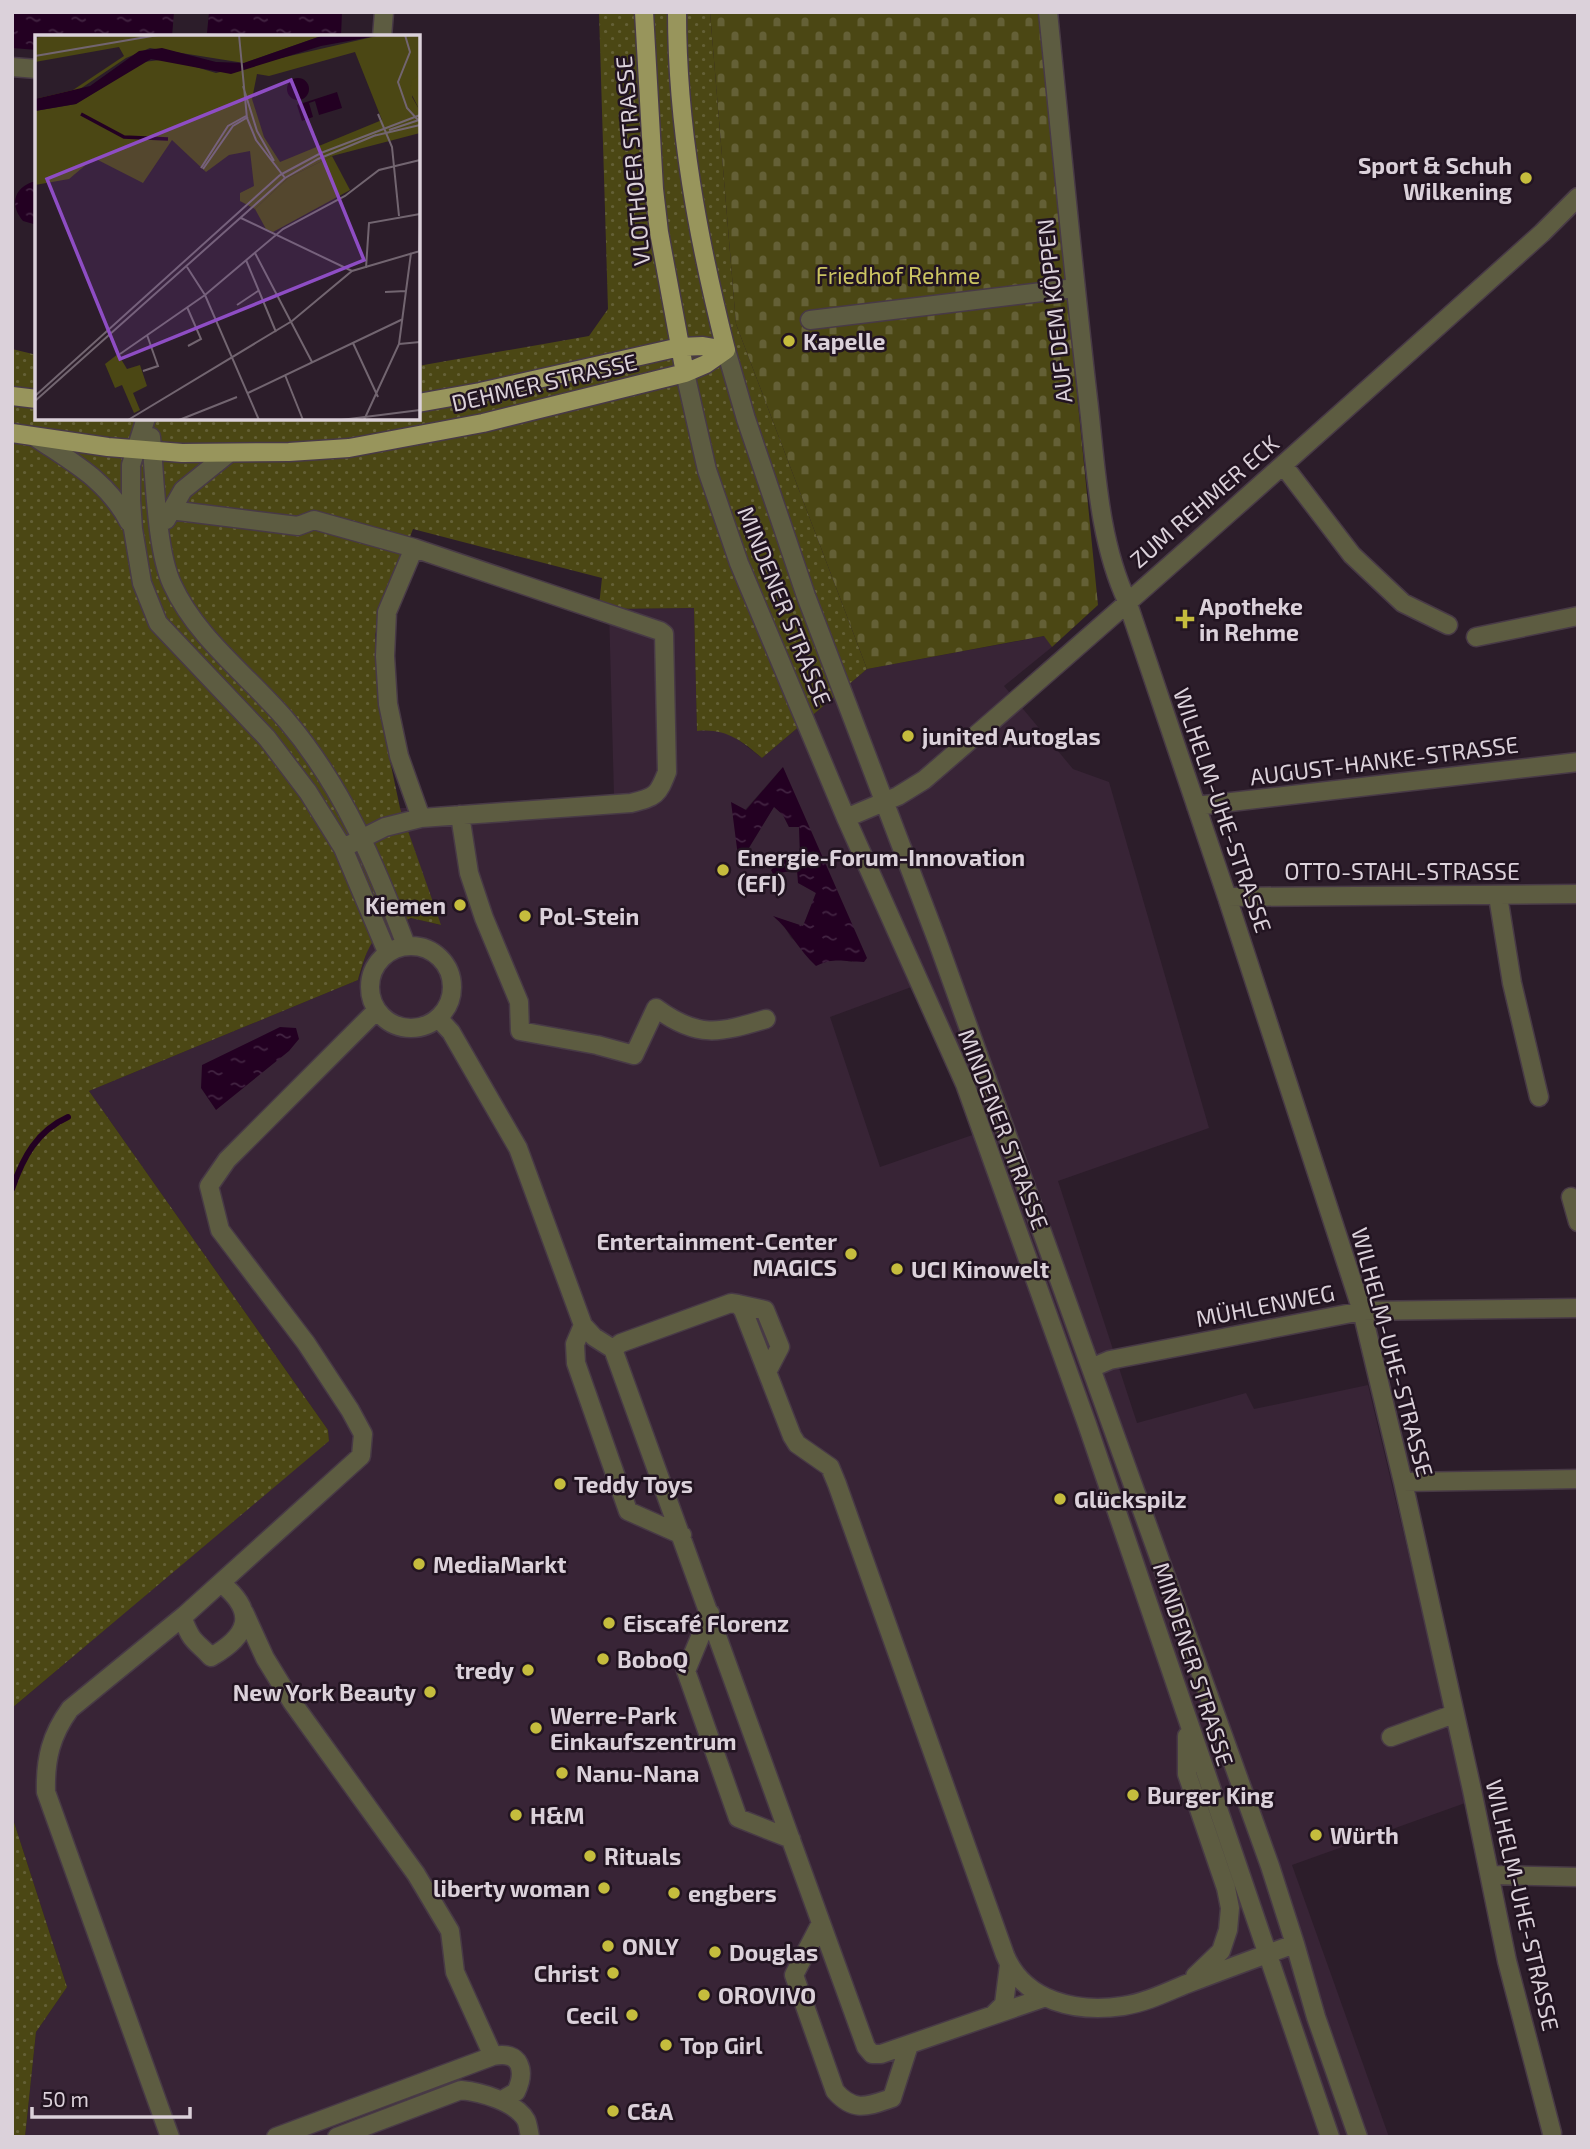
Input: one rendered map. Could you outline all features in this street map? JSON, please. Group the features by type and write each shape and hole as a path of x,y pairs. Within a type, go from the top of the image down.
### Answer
{"main road":[{"name":"VLOTHOER STRASSE","path":"644,12 654,189 680,347"},
{"path":"677,12 684,133 692,193 706,271 726,350"},
{"name":"DEHMER STRASSE","path":"420,403 480,393 680,347 703,346 726,350"},
{"name":"MINDENER STRASSE","path":"680,347 685,373"},
{"name":"DEHMER STRASSE","path":"12,433 144,450 229,453 349,448 483,423 685,373 706,364 726,350"},
{"path":"12,396 35,399"}],"street":[{"path":"382,35 384,12"},
{"name":"AUF DEM KÖPPEN","path":"1048,12 1075,288 1103,523 1117,581 1127,601"},
{"path":"12,67 35,69"},
{"name":"ZUM REHMER ECK","path":"846,818 884,802 924,779 1089,638 1127,601 1542,233 1578,197"},
{"path":"810,320 1075,288"},
{"name":"MINDENER STRASSE","path":"726,350 779,520 937,940 1270,1866 1315,2017 1358,2137"},
{"name":"MINDENER STRASSE","path":"685,373 707,470 739,563 846,818 965,1084 1087,1424 1330,2137"},
{"path":"147,420 144,450 170,581 187,613 288,721 331,779 362,837 407,945"},
{"path":"35,437 98,480 113,495 132,529"},
{"path":"144,450 130,481 132,529 142,583 158,623 267,738 308,792 343,848 387,952"},
{"path":"161,533 170,510 183,490 229,453"},
{"path":"1283,465 1352,555 1403,603 1448,625"},
{"path":"170,510 298,526 314,520 414,548 664,634 667,772 659,791 652,798 631,803 421,818 386,827 343,848"},
{"path":"414,548 387,612 385,656 388,704 399,756 421,818"},
{"name":"WILHELM-UHE-STRASSE","path":"1127,601 1362,1311 1403,1482 1507,1961 1552,2133"},
{"path":"1476,636 1578,616"},
{"name":"AUGUST-HANKE-STRASSE","path":"1196,806 1578,762"},
{"path":"460,815 469,873 484,918 519,1002 520,1031 597,1045 634,1055 656,1008 675,1022 705,1031 732,1028 766,1019"},
{"name":"OTTO-STAHL-STRASSE","path":"1227,897 1578,894"},
{"path":"1498,896 1512,983 1539,1097"},
{"path":"407,945 428,948 444,961 452,980 450,1001 438,1018 423,1027 405,1028 389,1022 377,1010 370,995 370,979 376,964 387,952 407,945"},
{"path":"170,2137 46,1792 45,1768 57,1727 70,1709 185,1615 361,1456 363,1434 306,1343 220,1230 209,1186 227,1160 377,1010"},
{"path":"438,1018 451,1032 518,1148 583,1325 594,1337 613,1349 866,2048 872,2054 881,2054 1043,1998 1088,2008 1135,2004 1295,1944"},
{"path":"1571,1197 1578,1222"},
{"path":"613,1349 621,1343 731,1303 738,1304 743,1310 797,1444 830,1467 837,1484 1009,1965 1043,1998"},
{"name":"MÜHLENWEG","path":"1091,1368 1110,1360 1362,1311 1578,1308"},
{"path":"583,1325 575,1344 576,1363 628,1511 682,1535"},
{"path":"1403,1482 1578,1479"},
{"path":"221,1583 237,1598 265,1658 292,1702 416,1874 450,1931 455,1972 493,2056"},
{"path":"185,1615 183,1619 189,1635 196,1645 211,1657 239,1638 244,1624 244,1612"},
{"path":"709,1613 686,1671 738,1818 791,1839"},
{"path":"1391,1737 1454,1714"},
{"path":"1181,1987 1221,1951 1228,1930 1230,1908 1226,1888 1187,1774 1187,1722"},
{"path":"1490,1875 1578,1877"},
{"path":"821,1923 794,1975 835,2091 843,2100 856,2106 869,2106 892,2098 909,2045"},
{"path":"993,2015 1004,2004 1009,1965"},
{"path":"276,2137 493,2056 507,2054 514,2058 521,2068 522,2077 516,2092 502,2100"},
{"path":"337,2137 461,2090 476,2091 502,2100 526,2119 530,2137"}],"shaded area":[{"path":"694,608 697,730 717,730 732,735 762,758 867,669 1045,636 1052,647 1004,686 1073,769 1109,782 1209,1128 1058,1181 1137,1423 1246,1393 1254,1409 1368,1385 1468,1802 1292,1865 1389,2137 25,2137 36,2032 67,1987 12,1816 12,1708 329,1440 328,1430 89,1091 358,980 369,945 383,931 412,918 440,925 400,808 439,808 539,799 614,796 609,609","holes":["783,767 852,962 836,959 826,961 791,938 783,924 775,918 803,927 816,893 806,886 797,870 773,874 800,854 799,827 789,827 774,806 740,863 732,803 745,810","925,982 984,1131 880,1167 830,1017"]}],"green space":[{"path":"599,12 710,12 736,324 867,669 762,758 724,733 697,731 694,608 609,609 599,606 602,578 413,529 383,605 375,635 378,704 400,808 441,925 411,918 374,940 358,980 89,1091 328,1430 329,1441 12,1708 12,349 35,355 35,420 420,420 420,366 589,336 608,309"},
{"name":"Friedhof Rehme","path":"710,12 1039,12 1098,605 1052,647 1044,636 867,669 736,324"},
{"path":"12,1816 67,1987 36,2032 25,2137 12,2137"}],"water":[{"path":"12,12 174,12 172,35 35,35 35,50 12,48"},
{"path":"209,12 342,12 341,35 207,33"},
{"path":"35,182 35,224 23,221 16,210 17,193 26,185"},
{"path":"783,767 867,958 864,962 834,961 816,966 773,916 803,926 816,893 798,883 797,870 773,874 771,870 786,855 800,853 799,827 789,827 783,815 774,807 739,864 731,802 746,810"},
{"path":"280,1027 296,1028 299,1039 289,1051 216,1110 201,1088 202,1065"}],"waterway":[{"path":"12,1189 32,1146 48,1130 68,1117"}],"place":[{"name":"Sport & Schuh Wilkening","path":"1526,178"},
{"name":"Kapelle","path":"789,341"},
{"name":"Apotheke in Rehme","path":"1185,619"},
{"name":"junited Autoglas","path":"908,736"},
{"name":"Energie-Forum-Innovation (EFI)","path":"723,870"},
{"name":"Kiemen","path":"460,905"},
{"name":"Pol-Stein","path":"525,916"},
{"name":"Entertainment-Center MAGICS","path":"851,1254"},
{"name":"UCI Kinowelt","path":"897,1269"},
{"name":"Teddy Toys","path":"560,1484"},
{"name":"Glückspilz","path":"1060,1499"},
{"name":"MediaMarkt","path":"419,1564"},
{"name":"Eiscafé Florenz","path":"609,1623"},
{"name":"BoboQ","path":"603,1659"},
{"name":"tredy","path":"528,1670"},
{"name":"New York Beauty","path":"430,1692"},
{"name":"Werre-Park Einkaufszentrum","path":"536,1728"},
{"name":"Nanu-Nana","path":"562,1773"},
{"name":"Burger King","path":"1133,1795"},
{"name":"H&M","path":"516,1815"},
{"name":"Würth","path":"1316,1835"},
{"name":"Rituals","path":"590,1856"},
{"name":"liberty woman","path":"604,1888"},
{"name":"engbers","path":"674,1893"},
{"name":"ONLY","path":"608,1946"},
{"name":"Douglas","path":"715,1952"},
{"name":"Christ","path":"613,1973"},
{"name":"OROVIVO","path":"704,1995"},
{"name":"Cecil","path":"632,2015"},
{"name":"Top Girl","path":"666,2045"},
{"name":"C&A","path":"613,2111"}]}
